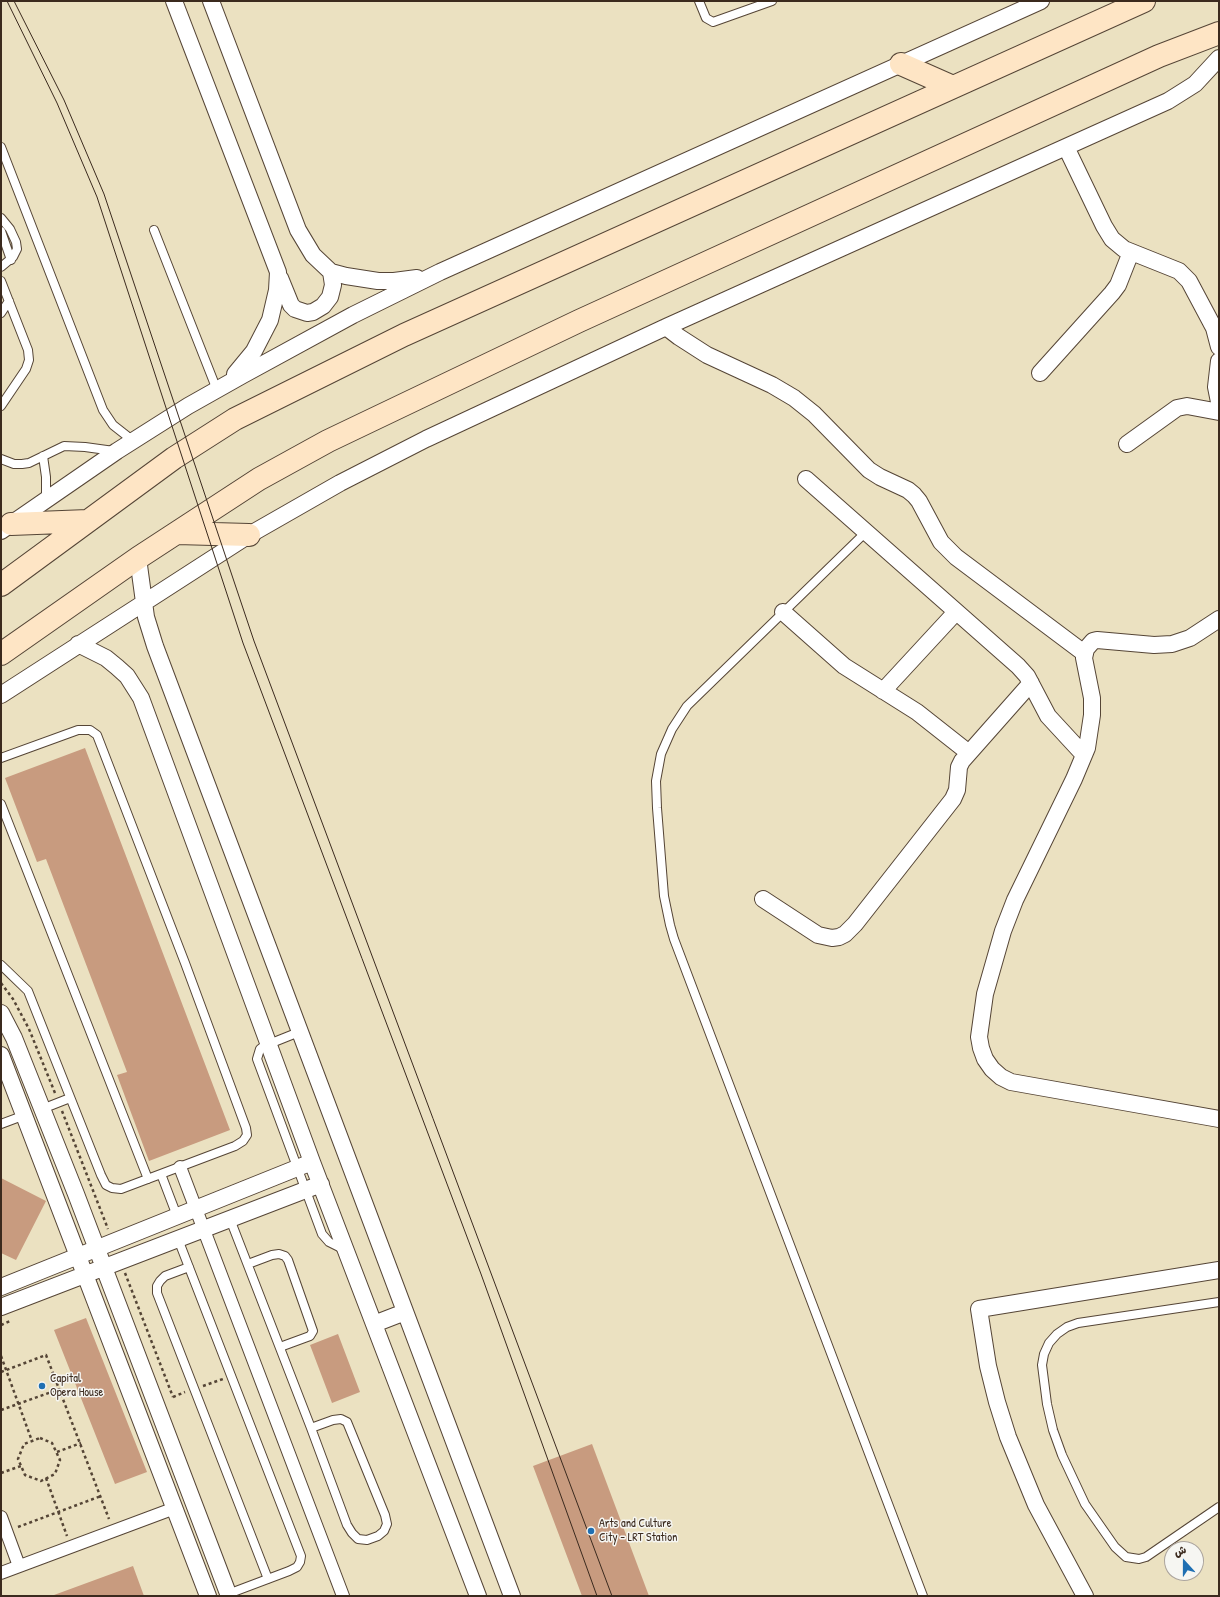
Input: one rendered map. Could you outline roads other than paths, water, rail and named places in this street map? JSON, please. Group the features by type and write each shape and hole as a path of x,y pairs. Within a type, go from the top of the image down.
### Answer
{"main road":[{"path":"1,585 174,458 235,419 404,335 1144,1"},
{"path":"1,654 138,558 259,479 342,434 662,283 1159,56 1219,33"},
{"path":"901,64 953,87"},
{"path":"6,528 88,521"},
{"path":"177,533 249,535"}],"street":[{"path":"174,1 291,305 295,309 307,313 313,312 322,306 330,297 333,284 331,272"},
{"path":"210,1 298,230 313,255 331,272 378,281 410,279 440,272"},
{"path":"6,528 134,440 217,390 353,315 440,272 1041,1"},
{"path":"1,695 249,535 340,483 426,439 666,327 1178,96 1195,84 1219,58"},
{"path":"1066,147 1108,233 1118,244 1131,252 1178,271 1189,281 1214,328 1219,347"},
{"path":"1040,373 1112,293 1118,285 1131,252"},
{"path":"217,390 243,366 262,336 274,305 278,272"},
{"path":"666,327 707,355 772,385 794,398 814,414 869,470 880,478 908,490 914,495 919,501 941,542 956,557 1084,653"},
{"path":"1219,361 1216,387 1219,402"},
{"path":"1127,444 1177,408 1187,406 1219,412"},
{"path":"806,479 1018,666 1030,683 1048,716 1084,755"},
{"path":"138,558 144,602 150,632 157,653 512,1596"},
{"path":"783,612 844,666 918,712 969,753"},
{"path":"883,691 956,612"},
{"path":"1219,619 1194,636 1181,642 1154,645 1097,640 1093,641 1084,653 1092,698 1090,732 1084,755 1074,779 1015,900 1003,931 985,994 980,1032 980,1048 985,1059 992,1069 1001,1077 1011,1082 1219,1119"},
{"path":"78,644 106,658 117,667 127,676 141,698 312,1162 478,1596"},
{"path":"763,899 818,935 839,938 845,934 855,924 950,803 957,790 959,767 969,753 1030,683"},
{"path":"1,1013 14,1038 104,1267 228,1595"},
{"path":"1,1055 79,1255 208,1596"},
{"path":"1,1287 312,1162"},
{"path":"180,1167 343,1596"},
{"path":"1,1307 321,1184"},
{"path":"1086,1596 1036,1505 1008,1437 988,1366 979,1309 1219,1270"},
{"path":"374,1324 405,1312"},
{"path":"1,1573 175,1508"},
{"path":"1,1517 20,1566"}],"lane":[{"path":"699,1 706,18 713,22 772,1"},
{"path":"1,147 103,410 119,431 134,440"},
{"path":"1,218 8,224 16,242 15,254 11,260 1,266"},
{"path":"154,230 217,390"},
{"path":"1,231 11,260"},
{"path":"1,281 28,350 29,360 26,369 1,406"},
{"path":"1,313 9,301"},
{"path":"1,459 14,464 29,463 64,446 117,451"},
{"path":"43,456 46,477 46,500"},
{"path":"866,532 687,706 672,729 661,754 656,781 657,808 664,896 670,925 679,954 923,1596"},
{"path":"1,758 78,730 90,730 97,735 246,1128 247,1135 243,1141 235,1146 121,1189 112,1188 106,1184 100,1175 28,991 1,965"},
{"path":"1,804 148,1179"},
{"path":"299,1032 260,1049 257,1059 322,1234 334,1246 346,1251"},
{"path":"42,1109 70,1098"},
{"path":"1,1124 25,1115"},
{"path":"161,1174 177,1216"},
{"path":"230,1218 347,1525 358,1539 367,1540 378,1536 384,1531 387,1524 386,1515 348,1422 341,1419 333,1420 311,1428"},
{"path":"178,1238 301,1556 297,1566 289,1571 228,1595"},
{"path":"248,1264 279,1254 285,1256 288,1260 314,1331 310,1336 280,1347"},
{"path":"189,1267 165,1276 157,1286 157,1293 268,1580"},
{"path":"1219,1302 1078,1323 1067,1327 1057,1334 1049,1343 1044,1354 1042,1365 1047,1404 1053,1430 1062,1456 1085,1504 1115,1547 1126,1557 1139,1559 1146,1557 1219,1508"}],"tram line":[{"path":"7,1 57,103 97,197 243,643 481,1274 597,1596"},
{"path":"14,1 64,100 104,194 254,641 612,1596"}],"place":[{"name":"Capital Opera House","path":"42,1386"},
{"name":"Arts and Culture City - LRT Station","path":"591,1531"}]}
